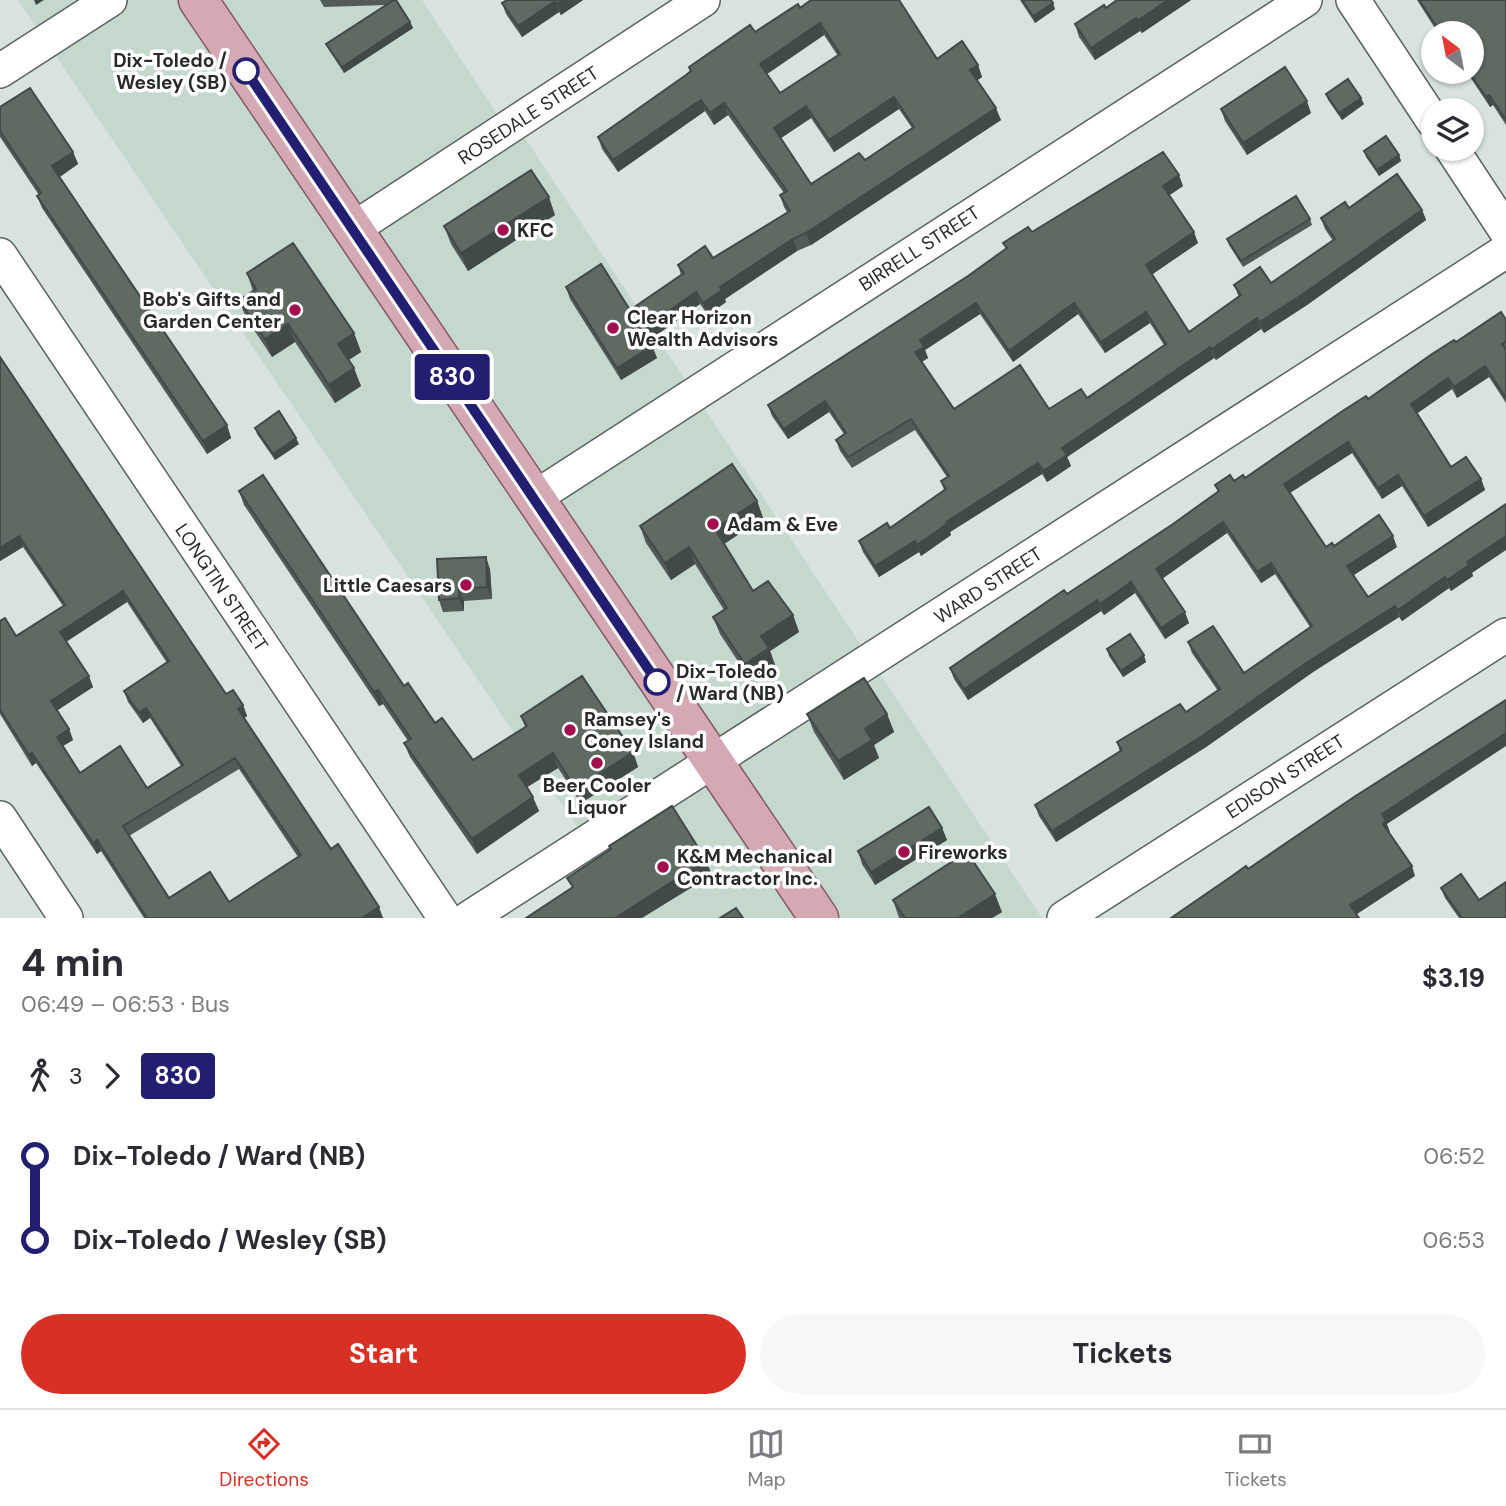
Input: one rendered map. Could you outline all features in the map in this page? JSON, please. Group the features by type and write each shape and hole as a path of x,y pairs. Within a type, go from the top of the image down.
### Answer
{"main road":[{"path":"198,0 819,918"}],"street":[{"path":"0,71 110,0"},
{"name":"ROSEDALE STREET","path":"353,229 703,0"},
{"name":"BIRRELL STREET","path":"534,498 1305,0"},
{"path":"1353,0 1421,103"},
{"path":"1460,161 1506,231"},
{"name":"WARD STREET","path":"469,918 1506,251"},
{"name":"LONGTIN STREET","path":"0,256 445,918"},
{"name":"EDISON STREET","path":"1063,918 1506,635"},
{"path":"0,818 66,918"}],"shaded area":[{"path":"18,0 422,0 506,128 515,123 1042,918 639,918"}],"building":[{"path":"394,0 410,22 342,67 326,44"},
{"path":"507,0 563,0 557,4 555,1 518,26 502,3"},
{"path":"811,0 899,0 937,59 962,41 978,65 970,70 996,108 720,287 722,290 703,303 696,292 642,330 652,346 617,368 566,287 601,264 630,310 684,273 678,265 705,246 713,258 790,211 780,195 787,191 724,103 710,113 701,100 613,160 598,137 686,75 691,71 689,67 750,25 755,32 798,4 800,8","holes":["820,23 840,54 780,93 760,64","894,97 914,127 865,160 859,153 811,184 774,128 806,106 829,140"]},
{"path":"1022,0 1051,0 1053,3 1033,16"},
{"path":"1117,0 1168,0 1091,48 1075,24 1104,5 1106,8"},
{"path":"1419,0 1506,0 1506,120 1489,95 1486,97 1477,84 1484,84 1484,21 1433,21"},
{"path":"1285,67 1307,101 1243,143 1221,109"},
{"path":"1348,79 1361,98 1339,113 1326,94"},
{"path":"30,88 73,152 52,166 227,425 203,441 37,196 41,193 0,131 0,107"},
{"path":"1386,136 1399,155 1377,170 1364,151"},
{"path":"1163,152 1179,175 1163,186 1194,232 1146,265 1189,332 1241,295 1234,285 1260,267 1271,283 1335,239 1321,218 1345,202 1349,208 1397,174 1422,210 1303,294 1260,322 1257,318 1212,349 1210,347 1062,448 1067,455 1043,471 1038,463 946,522 947,524 917,545 915,541 875,566 859,541 887,523 890,528 946,489 941,481 949,476 911,419 848,457 836,440 846,433 825,401 784,429 768,405 968,276 1007,248 1003,243 1028,227 1032,232","holes":["976,303 1009,351 1074,303 1101,342 1146,312 1166,344 1087,398 1081,389 1049,409 1020,365 954,409 915,352 924,347 920,340"]},
{"path":"531,170 549,197 461,253 444,226"},
{"path":"1296,196 1310,219 1241,261 1227,239"},
{"path":"293,243 354,333 338,344 354,368 329,385 288,324 265,339 239,300 256,289 247,273"},
{"path":"1501,312 1506,320 1506,341 1502,344 1506,350 1506,398 1485,366 1454,387 1448,378 1411,404 1451,467 1466,457 1481,479 1424,516 1398,475 1378,488 1348,442 1284,484 1326,547 1332,543 1334,546 1379,515 1393,536 1347,566 1368,597 1506,504 1506,536 1467,562 1469,565 1447,580 1445,577 1398,610 1395,606 1309,661 1202,736 1052,831 1035,805 1122,750 1117,742 1180,704 1186,712 1220,689 1188,642 1213,626 1244,673 1312,626 1271,563 1257,572 1223,522 1156,569 1185,612 1161,628 1131,582 1100,604 1097,600 964,689 950,668 1064,590 1067,594 1173,524 1219,491 1215,485 1230,475 1234,481 1243,475 1245,478 1344,410 1366,396 1368,399 1432,354 1454,340 1456,342"},
{"path":"0,357 226,694 233,690 243,705 238,709 331,849 338,844 379,907 362,918 147,918 97,840 93,843 0,710 0,621 5,618 16,636 65,605 19,536 0,548","holes":["123,591 169,661 124,691 139,713 146,708 183,765 147,788 120,746 80,773 57,737 69,729 51,701 89,676 60,632","235,758 301,855 229,902 210,872 169,898 123,826"]},
{"path":"279,411 296,438 273,454 255,428"},
{"path":"732,464 757,501 715,529 753,591 768,581 793,615 761,636 769,648 745,664 713,617 727,608 689,547 665,563 640,526"},
{"path":"263,475 404,686 408,683 435,723 442,718 473,760 527,726 521,716 582,676 633,752 576,789 553,753 519,775 533,797 472,839 404,743 411,739 378,690 374,692 239,491"},
{"path":"486,557 487,587 459,589 459,598 439,600 437,559"},
{"path":"1130,634 1144,655 1121,671 1107,649"},
{"path":"864,678 887,714 865,729 872,740 838,761 807,714"},
{"path":"1506,700 1506,733 1382,814 1386,821 1383,824 1412,866 1350,905 1359,918 1171,918 1246,866 1248,869 1354,797"},
{"path":"672,806 706,860 615,918 526,918 573,887 567,878 611,849 609,846"},
{"path":"929,807 942,828 871,872 858,851"},
{"path":"967,852 995,894 958,918 905,918 893,900"},
{"path":"1461,874 1479,900 1506,882 1506,918 1462,918 1441,888"},
{"path":"736,908 743,918 720,918"}],"bus line":[{"name":"830","path":"246,71 657,682"}],"place":[{"name":"Dix-Toledo / Wesley (SB)","path":"246,71"},
{"name":"KFC","path":"503,230"},
{"name":"Bob's Gifts and Garden Center","path":"295,310"},
{"name":"Clear Horizon Wealth Advisors","path":"613,328"},
{"name":"Adam & Eve","path":"713,524"},
{"name":"Little Caesars","path":"466,585"},
{"name":"Dix-Toledo / Ward (NB)","path":"657,682"},
{"name":"Ramsey's Coney Island","path":"570,730"},
{"name":"Beer Cooler Liquor","path":"597,763"},
{"name":"Fireworks","path":"904,852"},
{"name":"K&M Mechanical Contractor Inc.","path":"663,867"}]}
